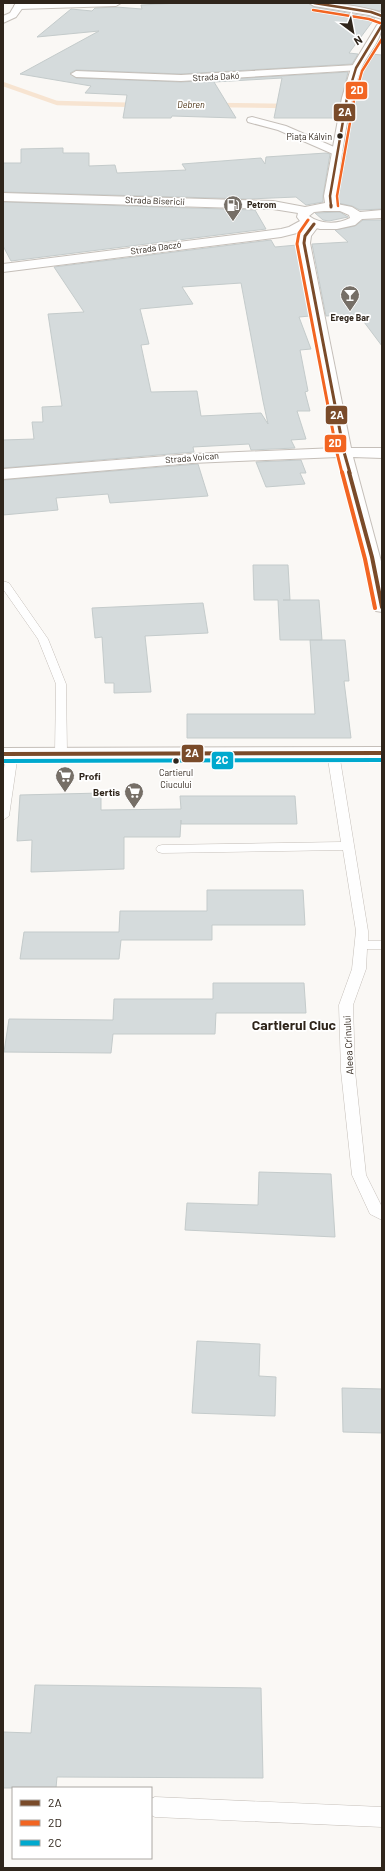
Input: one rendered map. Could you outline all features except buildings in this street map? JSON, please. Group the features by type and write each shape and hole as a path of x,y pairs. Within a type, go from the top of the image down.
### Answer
{"street":[{"path":"3,20 13,15 20,5 116,3"},
{"path":"314,3 382,15"},
{"path":"331,207 330,196 347,98 356,68 382,25"},
{"name":"Strada Dakó","path":"76,74 148,78 187,78 356,68"},
{"path":"252,120 282,128 337,152"},
{"name":"Strada Bisericii","path":"3,196 272,205 310,219"},
{"path":"382,214 357,216 355,213 346,209 331,207 317,208 310,219 304,243 344,452 377,557 382,607"},
{"path":"310,219 339,226 353,222 357,216"},
{"name":"Strada Daczó","path":"3,268 281,233 293,230 310,219"},
{"name":"Strada Voican","path":"3,474 210,456 344,452 382,453"},
{"path":"7,754 382,753"}],"lane":[{"path":"3,584 43,639 61,684 61,754"},
{"name":"Aleea Crinului","path":"333,753 362,931 360,969 346,1005 348,1071 359,1175 375,1210 382,1214"},
{"path":"3,816 7,754"},
{"path":"162,849 348,846"},
{"path":"361,945 382,945"},
{"path":"155,1807 382,1817"}],"waterway":[{"name":"Debren","path":"3,84 57,103 137,105"},
{"name":"Debren","path":"328,105 382,96"},
{"name":"Debren","path":"216,105 287,106"}],"transit line":[{"name":"2A","path":"314,3 371,12 382,16"},
{"name":"2D","path":"313,10 369,19 380,23"},
{"name":"2A","path":"331,207 330,196 347,98 356,68 382,25"},
{"name":"2D","path":"338,206 337,196 354,100 362,71 382,39"},
{"name":"2D","path":"308,220 299,233 297,244 337,453 365,559 375,608"},
{"name":"2A","path":"314,224 305,236 304,243 344,452 372,557 382,607"},
{"name":"2A","path":"3,754 382,753"},
{"name":"2C","path":"3,761 382,760"}],"place":[{"name":"Piața Kálvin","path":"340,136"},
{"name":"Petrom","path":"233,222"},
{"name":"Erege Bar","path":"350,312"},
{"name":"Cartierul Ciucului","path":"176,761"},
{"name":"Profi","path":"65,793"},
{"name":"Bertis","path":"134,809"}],"district":[{"name":"Cartierul Ciuc","path":"294,1025"}]}
